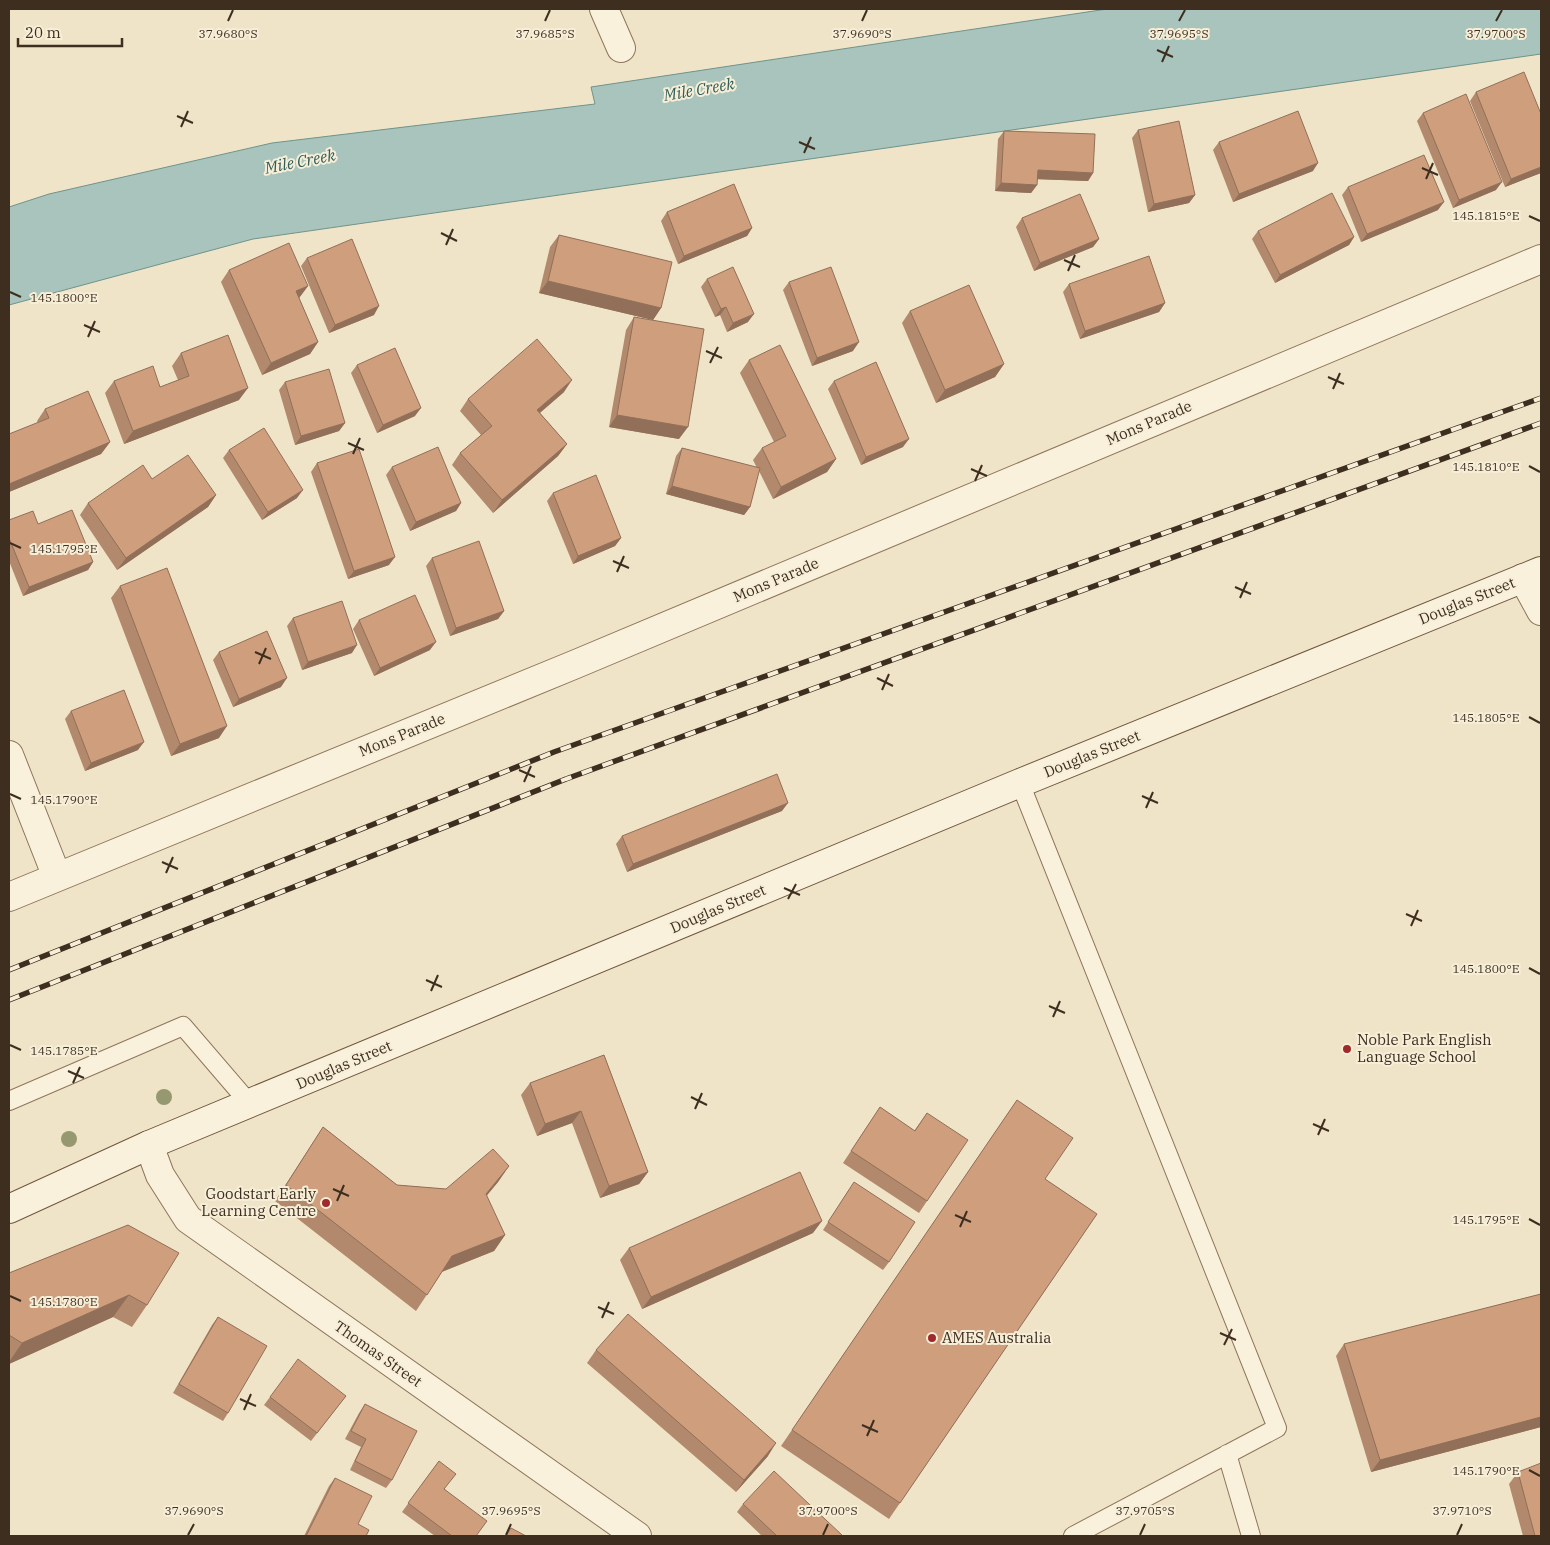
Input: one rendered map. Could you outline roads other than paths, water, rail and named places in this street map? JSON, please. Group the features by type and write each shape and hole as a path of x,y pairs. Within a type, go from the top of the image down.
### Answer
{"street":[{"path":"604,9 621,48"},
{"name":"Mons Parade","path":"9,897 595,656 1541,259"},
{"path":"1532,574 1541,611"},
{"name":"Douglas Street","path":"9,1209 149,1145 1020,783 1532,574"},
{"path":"9,755 57,877"},
{"name":"Thomas Street","path":"149,1145 160,1175 188,1219 637,1536"}],"lane":[{"path":"1020,783 1277,1428 1073,1536"},
{"path":"9,1101 183,1026 250,1104"},
{"path":"1227,1454 1251,1536"}],"water":[{"name":"Mile Creek","path":"1107,9 1541,9 1541,54 253,239 9,305 9,207 49,194 272,143 595,104 591,87"}],"railway":[{"path":"9,970 554,752 1541,398"},
{"path":"9,1000 566,779 1541,423"}],"place":[{"name":"Noble Park English Language School","path":"1347,1049"},
{"name":"Goodstart Early Learning Centre","path":"326,1203"},
{"name":"AMES Australia","path":"932,1338"}]}
